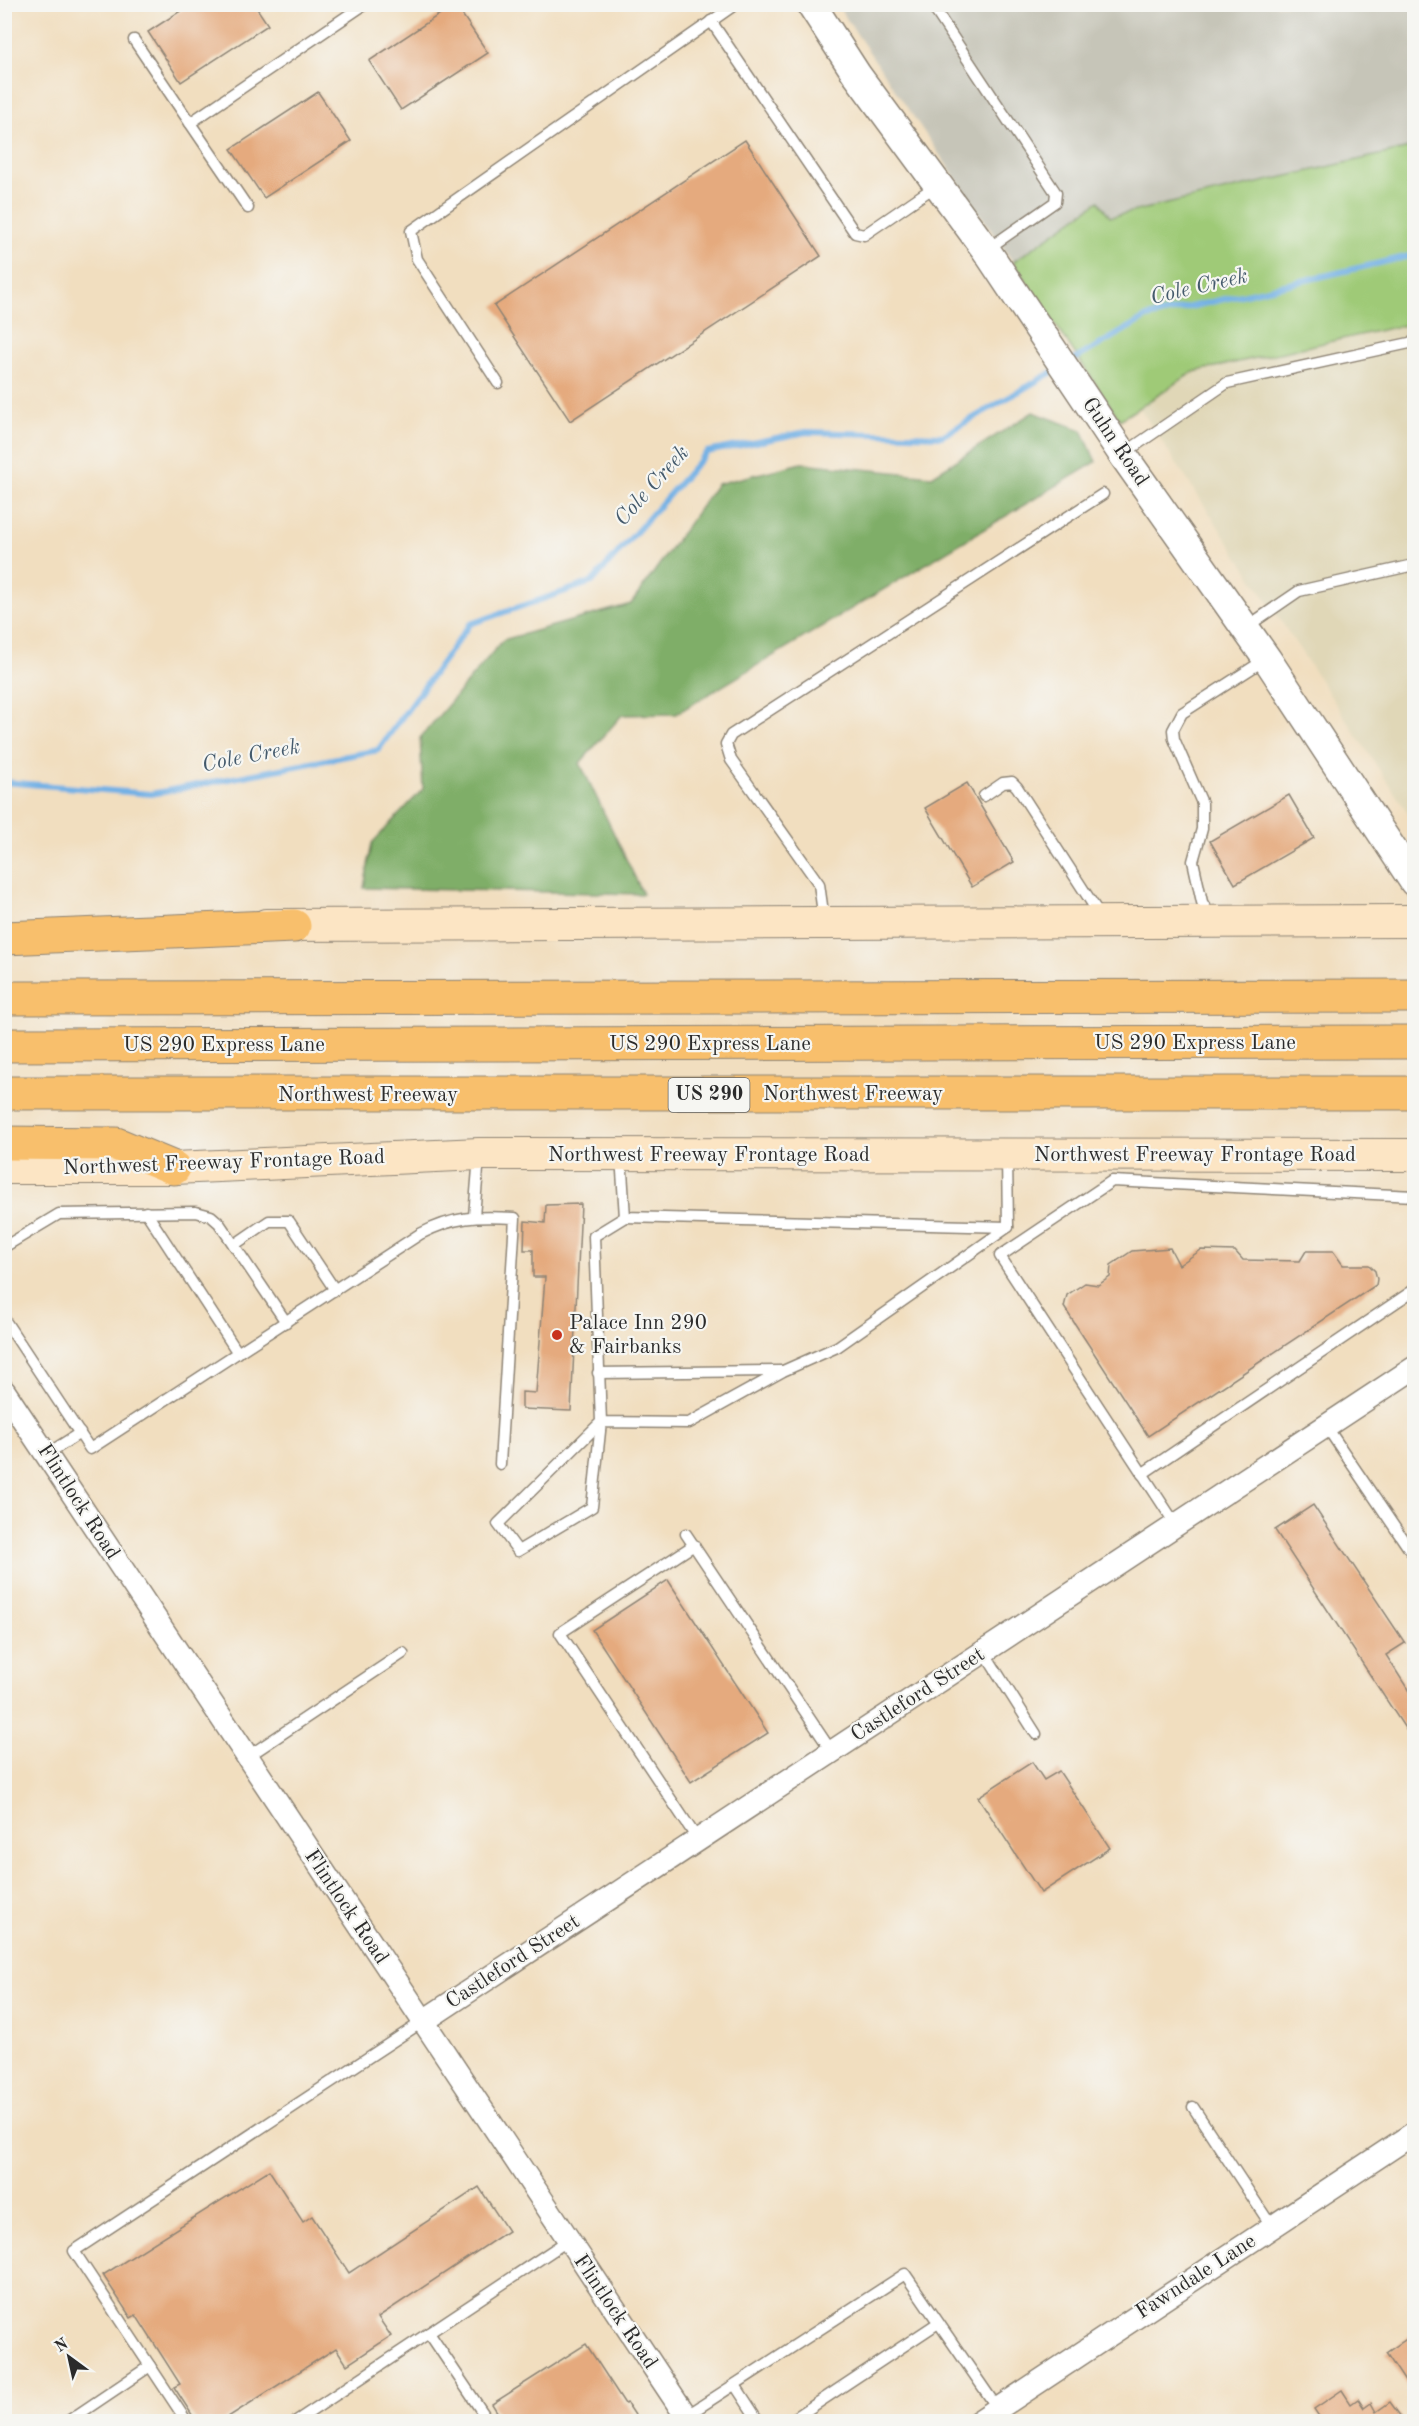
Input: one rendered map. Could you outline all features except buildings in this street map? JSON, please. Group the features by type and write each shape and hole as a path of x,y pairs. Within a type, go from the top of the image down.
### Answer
{"highway":[{"path":"4,938 294,926"},
{"path":"4,998 1414,996"},
{"name":"US 290 Express Lane","path":"4,1045 1414,1042"},
{"name":"Northwest Freeway","path":"4,1093 1414,1093"},
{"path":"4,1143 116,1144 174,1167"}],"main road":[{"path":"4,922 294,926 1414,921"},
{"name":"Northwest Freeway Frontage Road","path":"4,1168 174,1167 479,1154 1007,1155 1119,1168 1414,1155"}],"street":[{"name":"Guhn Road","path":"811,4 857,75 986,250 1123,455 1267,659 1414,882"},
{"name":"Castleford Street","path":"422,2022 1414,1368"},
{"name":"Flintlock Road","path":"4,1391 567,2241 688,2419"},
{"name":"Fawndale Lane","path":"991,2416 1414,2133"}],"lane":[{"path":"190,123 365,4"},
{"path":"498,383 417,259 411,231 735,4"},
{"path":"931,4 1056,193 1055,202 986,250"},
{"path":"711,21 855,233 864,235 938,185"},
{"path":"134,40 248,208"},
{"path":"1123,455 1227,382 1414,342"},
{"path":"825,924 819,884 731,760 726,744 731,735 1103,494"},
{"path":"1245,629 1299,591 1414,565"},
{"path":"1215,922 1202,902 1193,861 1202,829 1202,803 1174,739 1173,730 1182,713 1267,659"},
{"path":"984,796 1003,783 1012,782 1017,786 1105,923"},
{"path":"474,1216 479,1154"},
{"path":"1007,1155 1008,1227"},
{"path":"621,1156 625,1217"},
{"path":"1176,1525 1000,1256 1119,1168 1414,1196"},
{"path":"146,1212 238,1353"},
{"path":"4,1247 59,1214 196,1212 211,1216 234,1245 286,1322"},
{"path":"4,1319 90,1449 437,1225 449,1220 474,1216 515,1218 500,1464"},
{"path":"1008,1227 625,1217 594,1236 601,1422 592,1507 518,1551 498,1524 601,1422 688,1423 783,1371 837,1347 1008,1227"},
{"path":"234,1245 269,1221 289,1221 335,1290"},
{"path":"1142,1474 1414,1290"},
{"path":"598,1374 783,1371"},
{"path":"1326,1426 1414,1556"},
{"path":"47,1454 80,1433"},
{"path":"686,1534 832,1752"},
{"path":"694,1545 560,1633 698,1840"},
{"path":"984,1652 1036,1734"},
{"path":"247,1757 404,1653"},
{"path":"187,2421 74,2251 422,2022"},
{"path":"1193,2107 1272,2228"},
{"path":"295,2421 567,2241"},
{"path":"688,2419 735,2385 905,2274 939,2323 991,2416"},
{"path":"789,2421 939,2323"},
{"path":"429,2333 489,2421"},
{"path":"68,2421 150,2366"},
{"path":"735,2385 759,2421"}],"shaded area":[{"path":"837,5 1414,5 1414,147 1110,217 1098,201 1013,262"},
{"path":"1414,323 1414,822 1139,407 1193,372"}],"green space":[{"path":"1414,147 1414,323 1193,372 1120,420 1013,262 1099,201 1110,217"},
{"path":"1033,412 1082,430 1096,462 676,714 622,715 580,763 643,894 364,888 372,843 423,789 420,738 503,640 631,604 717,484 802,463 932,476"}],"waterway":[{"name":"Cole Creek","path":"1070,362 1147,317 1414,255"},
{"name":"Cole Creek","path":"4,782 151,794 378,750 470,624 592,582 707,452 806,432 942,436 1056,370"}],"place":[{"name":"Palace Inn 290 & Fairbanks","path":"557,1335"}]}
